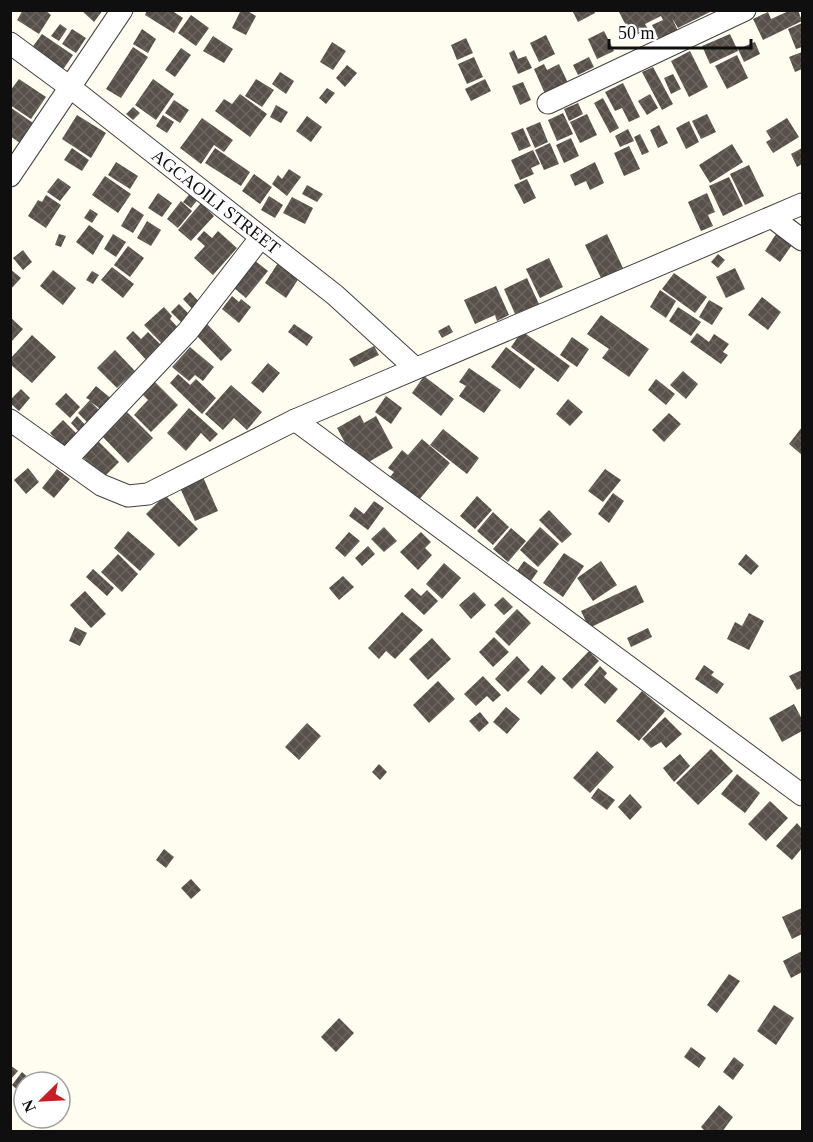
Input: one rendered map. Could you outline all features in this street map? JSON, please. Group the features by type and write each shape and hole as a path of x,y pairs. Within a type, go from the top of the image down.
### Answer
{"street":[{"path":"10,176 122,10"},
{"path":"548,103 745,10"},
{"name":"AGCAOILI STREET","path":"10,43 71,88 335,295 416,368"},
{"path":"10,420 101,485 128,496 148,494 294,420 802,204"},
{"path":"773,218 802,240"},
{"path":"66,460 188,331 261,237"},
{"path":"294,420 802,795"}],"building":[{"path":"23,10 45,10 51,15 39,34 17,20"},
{"path":"81,10 103,10 94,22"},
{"path":"147,10 171,10 183,18 174,33 145,15"},
{"path":"241,10 246,10 256,16 246,35 232,28"},
{"path":"572,10 594,10 595,13 578,22"},
{"path":"618,10 714,10 678,28 672,18 679,33 660,42 652,25 663,20 661,16 645,24 648,29 632,37"},
{"path":"791,10 798,10 802,21 763,40 753,19 768,12 771,19"},
{"path":"191,15 209,28 196,46 178,33"},
{"path":"802,23 802,47 796,49 788,29"},
{"path":"60,24 67,29 59,41 51,36"},
{"path":"72,29 86,38 76,53 62,44"},
{"path":"142,29 156,39 148,53 133,44"},
{"path":"604,31 614,51 597,59 588,39"},
{"path":"42,34 73,55 62,71 31,49"},
{"path":"730,34 738,51 710,64 702,46"},
{"path":"546,35 555,54 539,62 530,43"},
{"path":"213,36 233,49 224,63 203,51"},
{"path":"466,38 473,53 457,60 451,45"},
{"path":"332,42 346,51 333,70 320,62"},
{"path":"755,42 760,54 744,62 738,49"},
{"path":"133,47 148,57 121,98 106,89"},
{"path":"181,48 191,55 175,77 165,70"},
{"path":"514,50 518,59 526,56 532,68 518,74 509,53"},
{"path":"690,51 708,87 689,97 671,61"},
{"path":"802,52 802,69 795,72 789,57"},
{"path":"737,55 748,78 727,89 715,66"},
{"path":"474,57 483,77 467,84 458,64"},
{"path":"589,57 594,67 578,75 573,65"},
{"path":"544,64 547,70 559,64 569,85 546,96 534,69"},
{"path":"347,65 357,73 345,87 336,78"},
{"path":"653,67 673,104 662,110 642,72"},
{"path":"280,72 294,81 286,94 272,84"},
{"path":"673,74 681,89 671,94 664,78"},
{"path":"19,79 46,97 31,119 10,105 10,91"},
{"path":"153,79 174,94 156,120 135,105"},
{"path":"256,79 274,90 262,107 245,96"},
{"path":"485,79 491,91 471,101 465,89"},
{"path":"523,82 531,100 520,105 512,86"},
{"path":"623,83 640,117 629,122 622,108 615,111 605,92"},
{"path":"327,88 335,93 326,104 319,98"},
{"path":"240,94 267,114 250,137 215,111 224,99 232,104"},
{"path":"650,94 658,108 647,115 638,101"},
{"path":"603,98 619,128 610,133 594,103"},
{"path":"174,100 189,110 180,123 165,113"},
{"path":"578,103 583,114 569,121 564,109"},
{"path":"276,105 288,112 281,123 270,117"},
{"path":"10,107 33,123 20,143 10,136"},
{"path":"133,107 140,113 133,120 126,114"},
{"path":"563,113 573,134 557,141 548,120"},
{"path":"587,114 597,135 580,143 570,122"},
{"path":"707,114 716,132 701,139 692,121"},
{"path":"77,115 106,133 91,158 62,139"},
{"path":"163,115 174,122 167,133 156,126"},
{"path":"307,116 322,127 311,142 296,131"},
{"path":"202,118 233,140 224,152 214,145 201,164 180,148"},
{"path":"787,118 799,137 773,153 766,142 771,139 766,131"},
{"path":"689,121 699,142 686,149 676,128"},
{"path":"540,122 548,142 535,148 526,128"},
{"path":"659,125 668,143 658,148 650,130"},
{"path":"523,128 531,146 519,151 511,133"},
{"path":"628,129 634,141 620,147 615,136"},
{"path":"640,134 649,152 642,155 634,137"},
{"path":"571,138 579,156 564,163 556,145"},
{"path":"550,143 559,164 544,170 535,150"},
{"path":"732,144 743,162 710,183 699,165"},
{"path":"629,146 640,169 624,176 614,153"},
{"path":"72,148 89,160 82,171 64,160"},
{"path":"215,148 250,172 241,186 205,163"},
{"path":"802,148 802,164 797,167 791,154"},
{"path":"533,150 540,164 531,168 534,174 520,180 511,160"},
{"path":"116,162 138,176 130,189 108,175"},
{"path":"595,162 604,183 590,190 586,181 575,186 570,175"},
{"path":"749,165 764,196 745,205 730,174"},
{"path":"289,169 301,177 287,196 272,184 278,175 282,179"},
{"path":"254,174 272,187 260,204 242,191"},
{"path":"105,176 131,194 118,213 92,195"},
{"path":"729,177 743,206 723,216 709,186"},
{"path":"58,178 71,187 60,201 47,192"},
{"path":"527,179 536,198 524,204 514,185"},
{"path":"307,185 323,194 317,202 302,194"},
{"path":"191,192 199,198 191,208 183,202"},
{"path":"158,193 172,203 162,217 148,208"},
{"path":"707,193 715,212 708,215 713,226 701,231 688,202"},
{"path":"46,195 61,205 46,228 28,216 38,200 42,202"},
{"path":"269,196 283,205 275,218 261,210"},
{"path":"292,197 313,208 305,224 283,213"},
{"path":"181,201 192,211 178,228 167,219"},
{"path":"201,203 214,216 191,241 178,230"},
{"path":"132,207 144,215 133,233 121,226"},
{"path":"90,209 98,214 92,223 84,218"},
{"path":"147,221 161,230 151,246 137,238"},
{"path":"89,225 104,236 93,255 76,242"},
{"path":"204,231 212,238 218,231 237,248 213,275 194,258 205,246 197,239"},
{"path":"778,231 794,242 780,262 765,251"},
{"path":"59,234 66,236 61,247 55,245"},
{"path":"113,234 126,242 116,257 104,249"},
{"path":"607,234 623,268 601,278 585,245"},
{"path":"128,246 144,258 130,277 114,265"},
{"path":"23,250 32,262 23,270 13,258"},
{"path":"718,254 725,260 718,268 711,262"},
{"path":"250,257 268,271 246,298 228,283"},
{"path":"549,258 563,287 540,298 526,269"},
{"path":"278,263 299,278 286,298 265,283"},
{"path":"112,267 134,284 123,298 101,280"},
{"path":"735,268 745,289 726,298 716,277"},
{"path":"10,269 21,278 10,290"},
{"path":"53,270 76,288 63,305 40,286"},
{"path":"92,271 99,275 93,284 86,280"},
{"path":"674,273 707,297 695,313 662,289"},
{"path":"527,278 539,304 515,314 504,289"},
{"path":"496,286 509,315 497,321 495,315 475,324 464,300"},
{"path":"660,290 676,301 666,318 650,307"},
{"path":"190,292 202,305 195,312 183,299"},
{"path":"232,296 239,302 241,299 251,307 239,323 222,309"},
{"path":"762,297 781,312 768,330 748,315"},
{"path":"709,300 723,308 712,325 699,317"},
{"path":"179,304 190,315 182,323 171,312"},
{"path":"164,307 172,316 170,319 182,332 166,348 144,325"},
{"path":"678,307 701,322 691,336 669,321"},
{"path":"601,315 649,349 629,377 602,358 609,349 587,334"},
{"path":"10,317 23,329 10,343"},
{"path":"206,323 232,350 221,361 195,334"},
{"path":"294,324 313,337 307,346 288,332"},
{"path":"449,325 453,332 442,338 438,331"},
{"path":"133,331 141,339 148,332 164,348 149,363 126,338"},
{"path":"522,331 570,366 558,382 511,347"},
{"path":"697,333 709,342 714,334 729,344 723,352 728,355 721,364 690,342"},
{"path":"32,335 56,357 32,383 10,364 10,359"},
{"path":"572,337 589,349 577,367 560,355"},
{"path":"374,346 379,355 354,367 349,359"},
{"path":"190,347 214,367 203,381 195,375 189,381 172,367"},
{"path":"506,347 535,369 520,389 491,367"},
{"path":"115,350 135,371 117,388 97,368"},
{"path":"268,363 280,373 263,393 251,383"},
{"path":"469,368 501,390 484,413 459,396 466,386 459,382"},
{"path":"683,371 698,384 686,399 670,385"},
{"path":"178,374 190,385 196,379 216,398 202,414 170,383"},
{"path":"424,376 454,399 441,416 412,393"},
{"path":"656,379 675,394 666,405 648,390"},
{"path":"153,380 178,405 151,432 134,415 148,400 141,393"},
{"path":"231,385 262,412 247,430 234,418 223,430 205,414"},
{"path":"96,386 113,400 103,411 91,402 101,412 89,424 78,413 90,400 86,398"},
{"path":"21,389 30,398 19,411 10,403 10,400"},
{"path":"66,393 80,407 70,418 55,404"},
{"path":"386,396 402,408 391,424 375,412"},
{"path":"568,399 583,412 570,426 556,414"},
{"path":"189,408 218,434 210,442 201,433 186,451 167,433"},
{"path":"125,410 153,438 128,463 100,434"},
{"path":"669,413 681,424 664,442 652,430"},
{"path":"360,415 364,423 376,416 393,448 365,464 357,451 351,454 337,428"},
{"path":"77,416 88,428 81,434 71,423"},
{"path":"63,420 78,435 64,448 50,433"},
{"path":"802,427 802,455 789,444"},
{"path":"443,429 479,458 467,474 430,445"},
{"path":"95,438 119,462 103,478 79,453"},
{"path":"422,439 450,463 418,501 390,477 394,472 388,468 402,450 408,455"},
{"path":"28,468 39,482 26,494 14,480"},
{"path":"57,469 70,479 54,498 42,488"},
{"path":"605,469 621,480 603,502 588,491"},
{"path":"203,477 218,511 195,521 180,488"},
{"path":"613,493 624,501 609,523 598,514"},
{"path":"165,495 198,529 179,547 146,514"},
{"path":"477,496 492,510 475,529 460,516"},
{"path":"374,501 384,508 368,530 349,516 355,507 364,514"},
{"path":"549,510 572,534 562,543 539,520"},
{"path":"493,512 509,527 493,545 477,531"},
{"path":"384,527 397,541 384,552 371,539"},
{"path":"540,527 559,544 538,567 520,550"},
{"path":"511,528 526,541 508,562 493,549"},
{"path":"128,531 155,554 140,571 114,548"},
{"path":"349,532 360,541 345,557 335,548"},
{"path":"421,532 431,542 425,548 432,555 418,570 400,552"},
{"path":"368,546 375,554 362,566 355,558"},
{"path":"564,553 584,566 563,597 543,583"},
{"path":"118,554 138,574 122,592 101,572"},
{"path":"746,554 759,566 751,575 738,564"},
{"path":"524,561 538,571 528,585 514,575"},
{"path":"601,561 617,585 593,601 577,578"},
{"path":"444,563 461,578 442,599 426,584"},
{"path":"93,569 114,588 107,596 86,577"},
{"path":"343,576 354,587 339,600 329,588"},
{"path":"636,585 644,602 589,628 581,611"},
{"path":"412,588 421,596 427,590 438,601 424,615 404,596"},
{"path":"85,591 106,614 91,628 70,605"},
{"path":"474,592 486,605 471,619 459,605"},
{"path":"503,597 513,607 504,615 494,605"},
{"path":"517,609 531,623 509,646 495,632"},
{"path":"402,612 423,630 395,659 386,651 379,659 368,648"},
{"path":"749,613 764,621 749,650 727,639 735,622 742,626"},
{"path":"75,627 87,633 80,646 69,641"},
{"path":"648,628 652,637 631,647 627,638"},
{"path":"494,637 509,652 493,667 479,652"},
{"path":"432,638 451,659 428,680 409,659"},
{"path":"589,651 599,661 572,689 562,679"},
{"path":"517,656 530,670 508,692 495,679"},
{"path":"542,665 556,678 541,695 527,682"},
{"path":"704,665 714,672 711,675 724,684 717,694 695,679"},
{"path":"600,666 607,673 604,677 618,689 605,704 584,685"},
{"path":"802,670 802,688 797,690 789,676"},
{"path":"483,676 501,695 493,702 487,696 476,706 464,694"},
{"path":"438,681 455,699 429,723 413,705"},
{"path":"642,691 665,711 639,741 616,721"},
{"path":"794,704 802,719 802,731 782,742 769,718"},
{"path":"506,707 520,719 507,734 493,722"},
{"path":"480,712 489,723 479,732 469,721"},
{"path":"665,717 682,734 666,748 661,742 651,748 642,739"},
{"path":"307,723 321,736 299,760 285,747"},
{"path":"711,749 733,771 698,805 676,783"},
{"path":"597,751 614,767 590,793 573,778"},
{"path":"680,754 690,766 674,782 663,768"},
{"path":"379,764 387,772 380,780 372,772"},
{"path":"737,774 760,793 745,813 721,794"},
{"path":"598,788 615,800 607,810 591,798"},
{"path":"630,794 642,807 630,820 618,807"},
{"path":"770,801 788,818 766,841 748,824"},
{"path":"797,823 802,829 802,848 792,860 776,846"},
{"path":"164,849 174,857 166,868 156,860"},
{"path":"191,879 201,890 191,899 181,888"},
{"path":"802,908 802,934 792,939 782,917"},
{"path":"802,951 802,972 791,978 783,961"},
{"path":"729,974 740,981 717,1013 707,1005"},
{"path":"774,1005 794,1018 776,1045 757,1031"},
{"path":"339,1018 354,1033 336,1052 321,1037"},
{"path":"691,1047 706,1058 699,1068 684,1057"},
{"path":"734,1057 744,1065 733,1080 723,1072"},
{"path":"10,1065 17,1070 12,1070 10,1080"},
{"path":"719,1105 733,1117 722,1132 706,1132 701,1127"}]}
